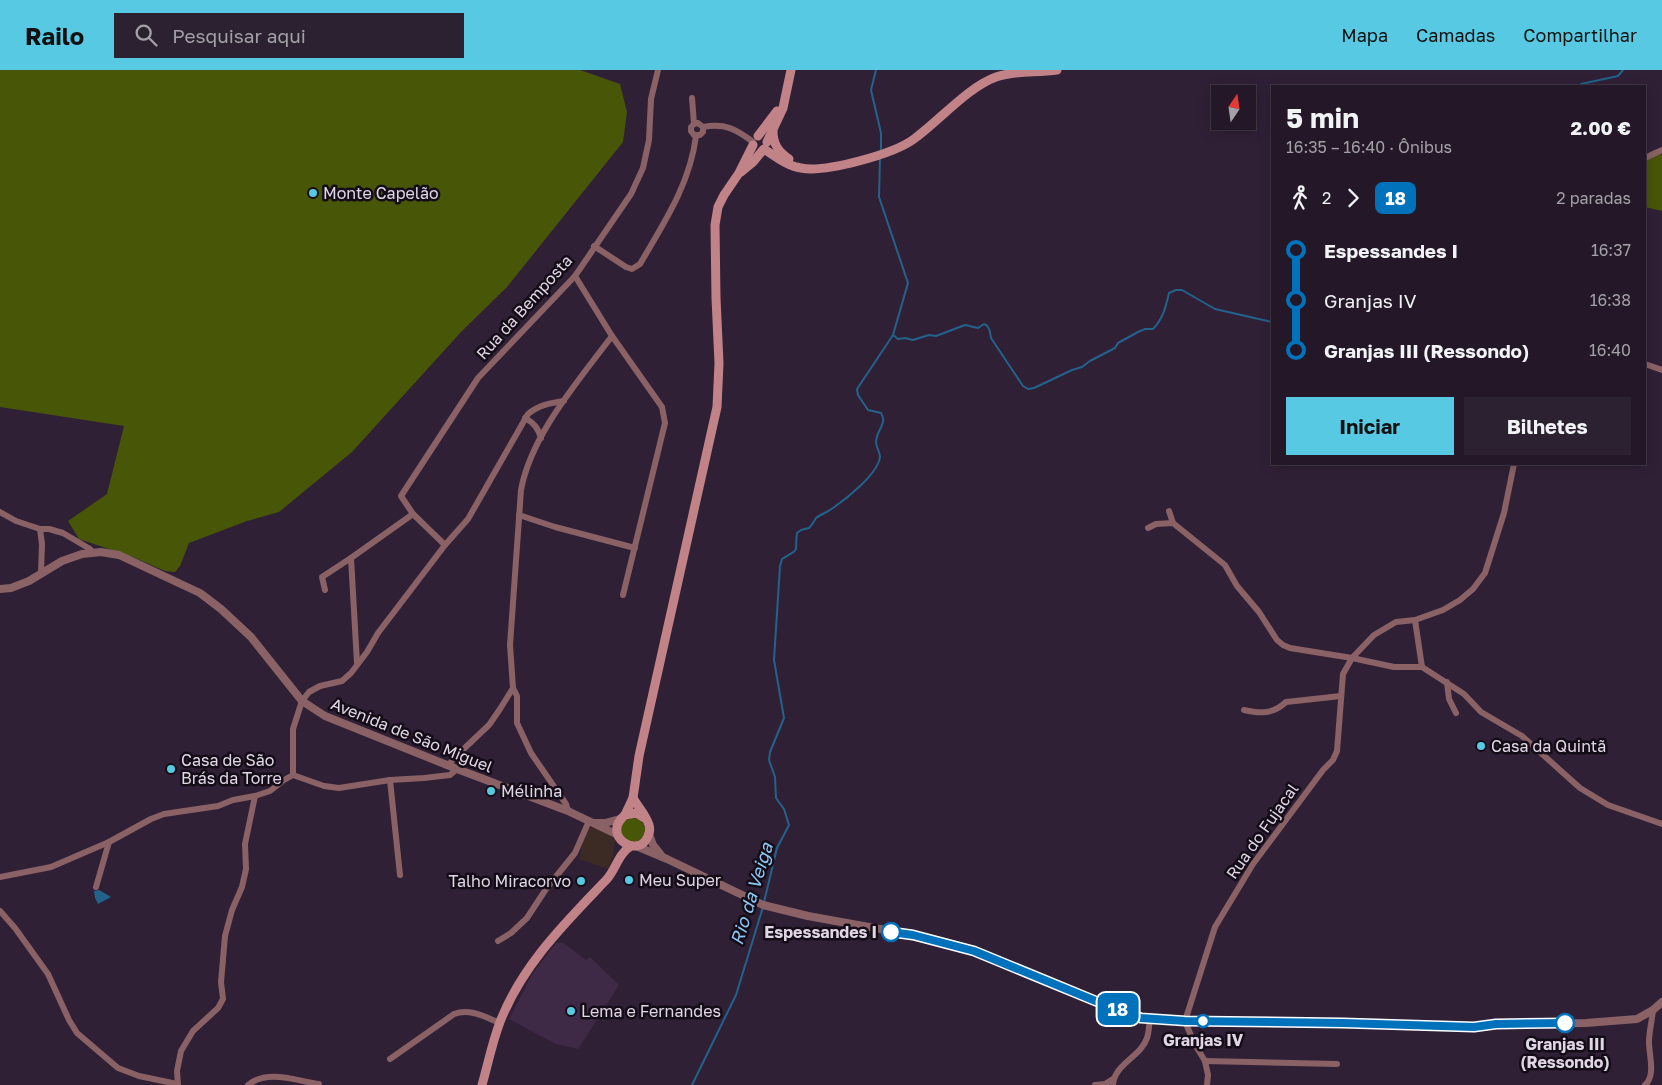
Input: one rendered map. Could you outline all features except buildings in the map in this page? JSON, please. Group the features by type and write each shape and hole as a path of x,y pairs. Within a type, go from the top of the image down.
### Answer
{"main road":[{"path":"753,162 774,130 785,101 791,70"},
{"path":"755,140 763,137 765,146 778,154 791,166 810,169 826,168 886,154 913,140 977,88 996,77 1018,72 1057,70"},
{"path":"614,868 618,824 633,798 639,756 717,407 719,363 715,224 718,207 739,173 755,140 785,101"},
{"path":"774,130 773,139 778,154"},
{"path":"739,173 761,157 778,154"},
{"path":"482,1085 500,1023 538,953 610,876 623,852 646,840 649,834 649,824 633,798"},
{"path":"622,817 636,813 646,819"},
{"path":"618,836 622,842 633,846"}],"street":[{"name":"Rua da Bemposta","path":"413,514 401,496 478,378 574,276 631,194 643,168 649,140 651,99 658,70"},
{"path":"692,98 694,124 691,127 691,132 696,136"},
{"path":"694,124 698,123 703,127 716,126 735,130 755,140"},
{"path":"696,136 702,134 703,127"},
{"path":"594,246 626,267 632,269 640,264 678,198 693,156 696,136"},
{"path":"1646,158 1662,150"},
{"path":"574,276 612,336 662,407 665,423 623,595"},
{"path":"568,811 566,804 531,753 517,723 517,696 513,688 510,622 519,515 524,473 541,438 564,401 612,336"},
{"path":"1646,364 1662,370"},
{"path":"293,776 293,729 302,702 309,692 320,686 342,682 367,652 378,633 445,545 468,519 528,414 536,408 547,404 564,401"},
{"path":"525,418 538,428 541,438"},
{"path":"1352,658 1374,635 1396,622 1415,620 1443,610 1474,589 1485,573 1504,513 1514,465"},
{"path":"1169,511 1173,523 1225,565 1237,586 1259,612 1277,640 1283,645 1290,648 1394,667 1422,667 1464,694 1481,712 1522,736 1580,788 1608,806 1662,824"},
{"path":"0,512 16,521 40,529 49,529 63,533 90,548 93,553"},
{"path":"325,590 322,577 413,514 445,545"},
{"path":"519,515 555,527 635,548"},
{"path":"1148,528 1156,524 1173,523"},
{"path":"40,529 42,544 41,573"},
{"name":"Avenida de São Miguel","path":"0,589 11,588 29,581 62,561 82,554 101,552 119,555 200,593 221,609 251,637 302,702 326,716 453,768 568,811 618,836"},
{"path":"351,558 357,663"},
{"path":"1415,620 1422,667"},
{"name":"Rua do Fujacal","path":"1185,1021 1215,927 1253,864 1323,770 1333,760 1337,751 1343,674 1352,658"},
{"path":"1447,682 1449,699 1456,713"},
{"path":"0,877 51,867 109,842 164,814 218,806 238,798 270,792 284,780 293,776 324,786 339,788 390,780 450,775 453,768 452,760 489,725 513,688"},
{"path":"1244,710 1268,713 1280,708 1286,702 1341,696"},
{"path":"390,780 400,874"},
{"path":"0,911 15,928 48,974 77,1033 118,1068 139,1076 178,1084 177,1071 182,1051 193,1031 218,1008 223,999 221,982 225,936 232,910 242,887 246,868 245,844 255,796"},
{"path":"498,940 512,933 527,918 546,889 575,852 591,822 605,822 622,817"},
{"path":"649,834 653,845 667,859"},
{"path":"96,887 109,842"},
{"path":"633,846 667,859 766,906 808,916 913,935 965,949 1141,1018 1185,1021 1474,1027 1496,1024 1616,1022 1637,1019 1653,1010 1662,1002"},
{"path":"1645,1085 1651,1074 1649,1042 1653,1010"},
{"path":"390,1059 461,1011 471,1012 500,1023"},
{"path":"1095,1085 1113,1082 1122,1067 1141,1048 1147,1039 1150,1019"},
{"path":"1185,1021 1194,1043 1205,1061 1208,1075 1207,1085"},
{"path":"1205,1061 1337,1064"},
{"path":"248,1085 264,1078 278,1076 319,1084"}],"shaded area":[{"path":"595,827 612,835 615,839 609,869 579,859 586,829"},
{"name":"Lema e Fernandes","path":"556,943 563,943 586,960 590,957 619,985 578,1049 556,1044 509,1019 533,973"}],"green space":[{"path":"0,70 580,70 620,84 627,112 623,142 507,287 461,332 352,452 279,512 247,521 189,543 180,566 175,572 165,571 133,557 79,539 68,521 107,494 124,426 0,407"},
{"path":"1654,150 1662,155 1662,211 1646,207 1646,154"},
{"path":"633,818 642,821 645,830 642,839 633,842 624,839 621,830 624,821"}],"water":[{"path":"99,890 111,897 98,904 94,891"}],"waterway":[{"name":"Rio da Veiga","path":"876,70 871,90 881,133 881,151"},
{"path":"1580,85 1618,76 1623,70"},
{"name":"Rio da Veiga","path":"764,902 777,848 789,825 784,809 776,798 775,777 769,760 770,752 784,718 774,660 780,566 782,559 795,551 797,533 809,528 816,518 853,492 868,478 878,464 880,457 876,442 883,417 881,413 868,410 858,395 857,389 893,335 908,283 879,197 880,158"},
{"path":"893,335 898,339 913,340 929,335 936,336 965,325 978,328 984,324 989,328 991,338 1023,386 1028,389 1082,367 1138,332 1145,329 1153,329 1162,317 1169,293 1176,290 1182,290 1215,309 1271,322"},
{"name":"Rio da Veiga","path":"692,1085 736,995 763,907"}],"bus line":[{"name":"18","path":"891,932 913,935 974,951 1141,1018 1185,1021 1474,1027 1496,1024 1565,1023"}],"place":[{"name":"Monte Capelão","path":"313,193"},
{"name":"Casa da Quintã","path":"1481,746"},
{"name":"Casa de São Brás da Torre","path":"171,769"},
{"name":"Mélinha","path":"491,791"},
{"name":"Meu Super","path":"629,880"},
{"name":"Talho Miracorvo","path":"581,881"},
{"name":"Espessandes I","path":"891,932"},
{"name":"Lema e Fernandes","path":"571,1011"},
{"name":"Granjas IV","path":"1203,1021"},
{"name":"Granjas III (Ressondo)","path":"1565,1023"}]}
